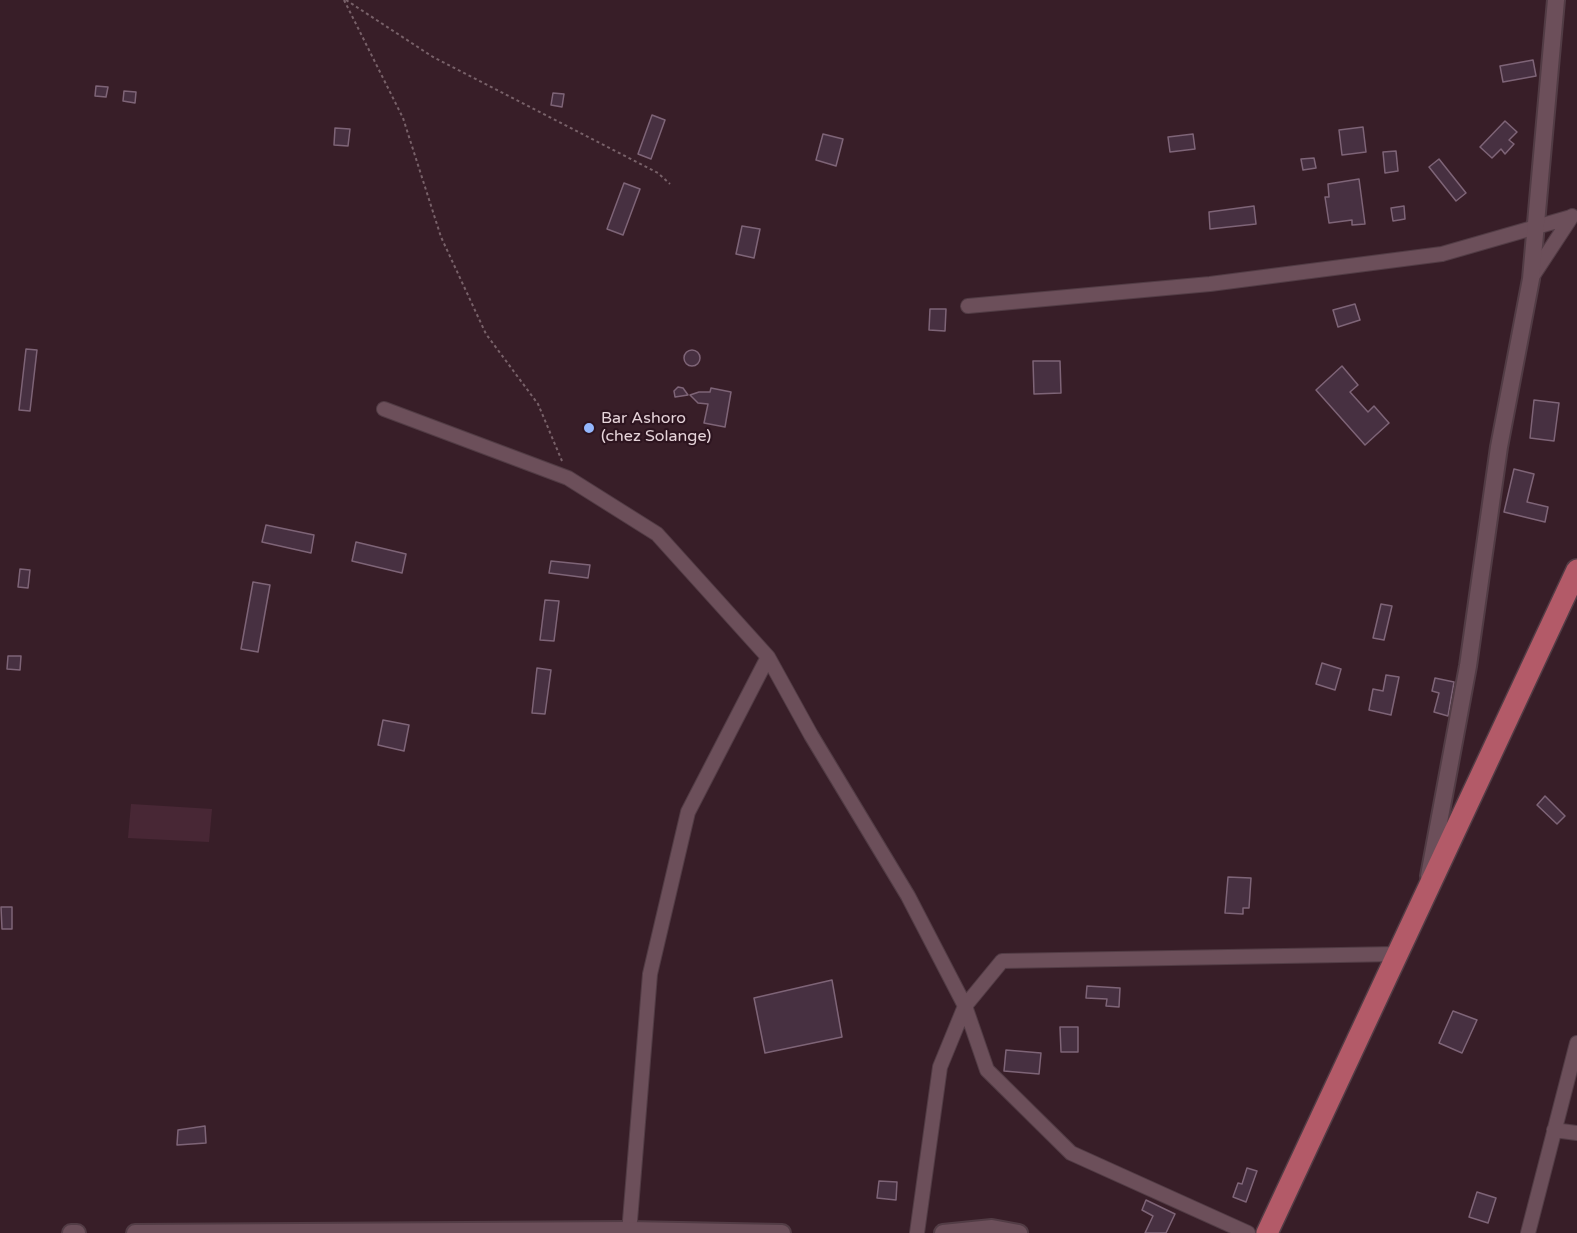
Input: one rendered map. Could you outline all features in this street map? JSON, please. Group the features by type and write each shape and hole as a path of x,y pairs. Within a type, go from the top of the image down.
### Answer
{"highway":[{"path":"1267,1233 1425,894 1571,598 1577,570"}],"street":[{"path":"1425,894 1468,666 1499,447 1531,279 1556,0"},
{"path":"968,306 1210,284 1442,254 1574,214"},
{"path":"1531,279 1574,214"},
{"path":"384,409 568,478 657,534 768,657 811,735 908,896 965,1006 987,1070 1071,1153 1248,1233"},
{"path":"629,1232 650,974 688,812 768,657"},
{"path":"917,1233 940,1067 965,1006 1002,961 1397,954"},
{"path":"1528,1233 1577,1043"},
{"path":"1554,1130 1577,1133"},
{"path":"943,1233 992,1228 1019,1233"},
{"path":"71,1233 77,1233"},
{"path":"135,1233 782,1233"}],"path":[{"path":"345,0 433,57 658,173 670,184"},
{"path":"345,0 403,118 441,237 486,334 538,404 568,478"}],"shaded area":[{"path":"131,804 212,809 209,842 128,838"}],"building":[{"path":"1533,60 1536,76 1503,82 1500,66"},
{"path":"96,86 108,87 106,97 95,96"},
{"path":"124,91 136,92 135,103 123,101"},
{"path":"553,93 564,94 562,107 551,105"},
{"path":"652,115 665,120 651,159 638,154"},
{"path":"1505,121 1517,132 1509,140 1514,144 1505,154 1501,149 1492,158 1480,147"},
{"path":"1363,127 1366,152 1342,155 1339,130"},
{"path":"335,128 350,129 348,146 334,145"},
{"path":"823,134 843,139 836,166 816,160"},
{"path":"1193,134 1195,149 1170,152 1168,137"},
{"path":"1396,151 1398,171 1385,173 1383,152"},
{"path":"1314,158 1316,168 1303,170 1301,159"},
{"path":"1439,159 1466,193 1456,201 1429,167"},
{"path":"1359,179 1365,224 1352,225 1352,220 1329,223 1325,197 1329,197 1328,184"},
{"path":"624,183 640,189 623,235 607,229"},
{"path":"1254,206 1256,224 1210,229 1209,212"},
{"path":"1404,206 1405,219 1393,221 1391,208"},
{"path":"742,226 760,229 754,258 736,254"},
{"path":"1355,304 1360,320 1338,327 1333,310"},
{"path":"930,309 946,309 945,331 929,330"},
{"path":"26,349 37,350 30,411 19,410"},
{"path":"692,350 700,358 692,366 684,358"},
{"path":"1033,361 1060,361 1061,393 1034,394"},
{"path":"1342,366 1358,385 1350,392 1368,412 1374,406 1389,423 1365,445 1316,390"},
{"path":"678,387 683,388 688,395 675,397 674,391"},
{"path":"711,388 731,392 725,427 704,423 708,404 698,403 690,395 710,392"},
{"path":"1534,400 1559,403 1554,441 1530,438"},
{"path":"1514,469 1534,474 1527,502 1548,507 1545,522 1504,512"},
{"path":"266,525 314,535 311,553 262,542"},
{"path":"356,542 406,554 402,573 352,561"},
{"path":"551,561 590,565 588,578 549,573"},
{"path":"20,569 30,570 28,588 18,587"},
{"path":"253,582 270,585 258,652 241,649"},
{"path":"545,600 559,601 554,641 540,640"},
{"path":"1381,604 1392,606 1384,640 1373,638"},
{"path":"8,656 21,656 20,670 7,669"},
{"path":"1322,663 1341,669 1335,690 1316,684"},
{"path":"537,668 551,670 545,714 532,713"},
{"path":"1386,675 1399,677 1391,715 1369,710 1373,689 1383,691"},
{"path":"1435,678 1454,682 1448,716 1434,712 1439,693 1432,691"},
{"path":"383,720 409,725 404,751 378,745"},
{"path":"1545,796 1565,816 1557,824 1537,805"},
{"path":"1228,877 1251,878 1249,908 1243,908 1243,914 1225,913"},
{"path":"1,907 12,907 12,929 2,929"},
{"path":"832,980 842,1037 765,1053 754,998"},
{"path":"1087,986 1120,988 1119,1007 1106,1006 1107,999 1086,998"},
{"path":"1453,1011 1477,1020 1462,1053 1439,1043"},
{"path":"1060,1027 1078,1027 1078,1052 1061,1052"},
{"path":"1006,1050 1041,1053 1039,1074 1004,1071"},
{"path":"205,1126 206,1143 177,1145 178,1130"},
{"path":"1247,1168 1257,1171 1246,1202 1233,1197 1238,1183 1242,1184"},
{"path":"879,1181 897,1182 896,1200 877,1198"},
{"path":"1477,1192 1496,1198 1488,1223 1469,1217"},
{"path":"1146,1200 1175,1214 1166,1233 1145,1233 1153,1216 1142,1210"}],"place":[{"name":"Bar Ashoro (chez Solange)","path":"589,428"}]}
